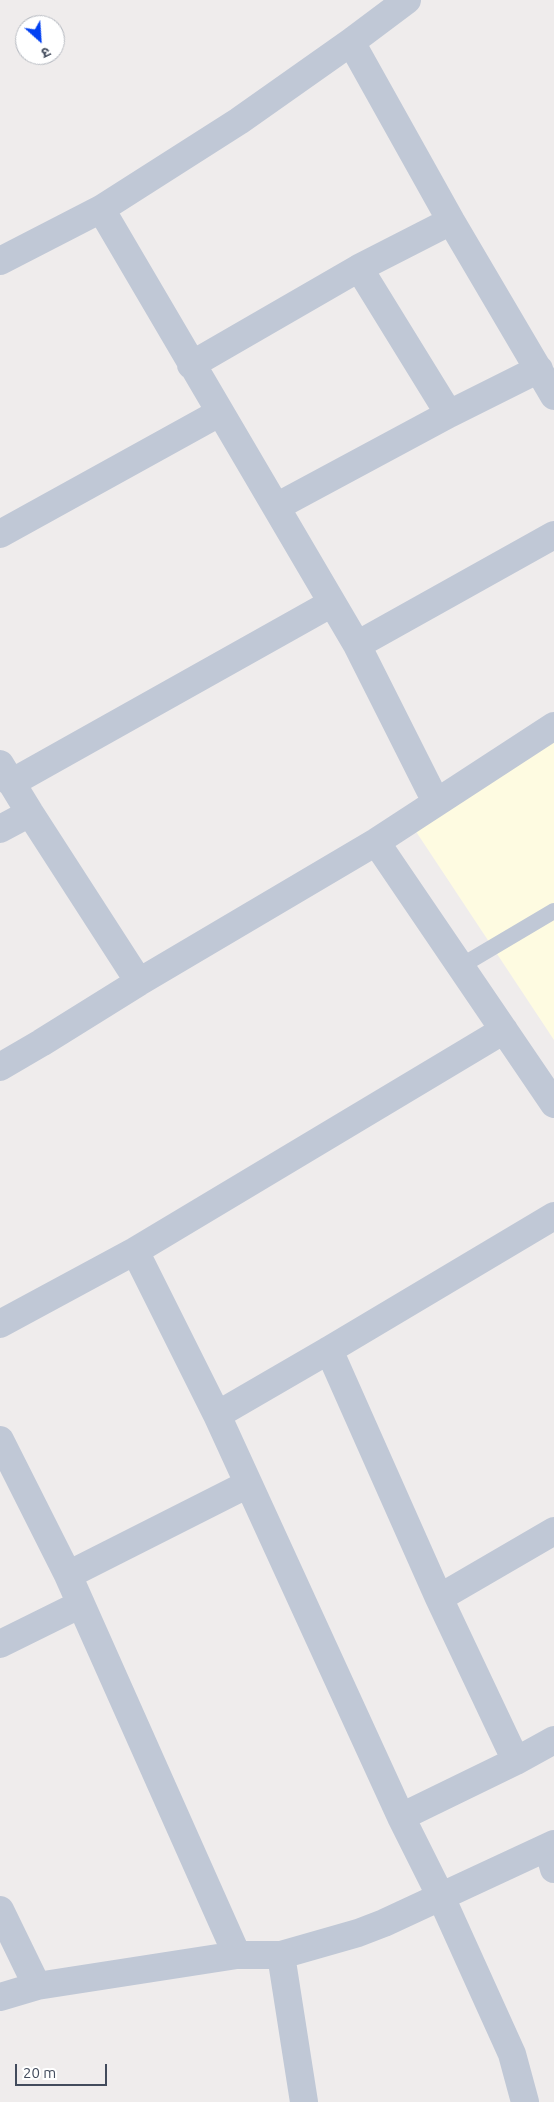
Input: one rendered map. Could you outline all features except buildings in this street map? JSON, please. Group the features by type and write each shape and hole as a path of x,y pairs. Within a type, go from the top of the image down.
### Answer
{"street":[{"path":"0,261 101,209 239,121 351,42 406,0"},
{"path":"351,42 451,221 554,396"},
{"path":"101,209 356,645 436,802"},
{"path":"191,365 359,268 451,221"},
{"path":"359,268 449,414"},
{"path":"276,508 449,414 539,369"},
{"path":"0,534 219,413"},
{"path":"356,645 554,535"},
{"path":"139,982 6,774 332,603"},
{"path":"0,1066 376,842 554,726"},
{"path":"0,829 30,813"},
{"path":"376,842 554,1104"},
{"path":"0,1324 135,1251 504,1030"},
{"path":"216,1415 554,1216"},
{"path":"135,1251 216,1415 401,1817 441,1898 512,2054 525,2102"},
{"path":"329,1350 439,1598 516,1761"},
{"path":"0,1440 68,1575 237,1955"},
{"path":"68,1575 248,1484"},
{"path":"439,1598 554,1532"},
{"path":"0,1644 81,1604"},
{"path":"401,1817 516,1761 554,1740"},
{"path":"0,1997 38,1986 237,1955 281,1955 358,1933 552,1853"},
{"path":"0,1910 38,1986"},
{"path":"281,1955 304,2102"}],"lane":[{"path":"461,966 554,911"}],"shaded area":[{"path":"554,736 554,1040 413,827"}]}
